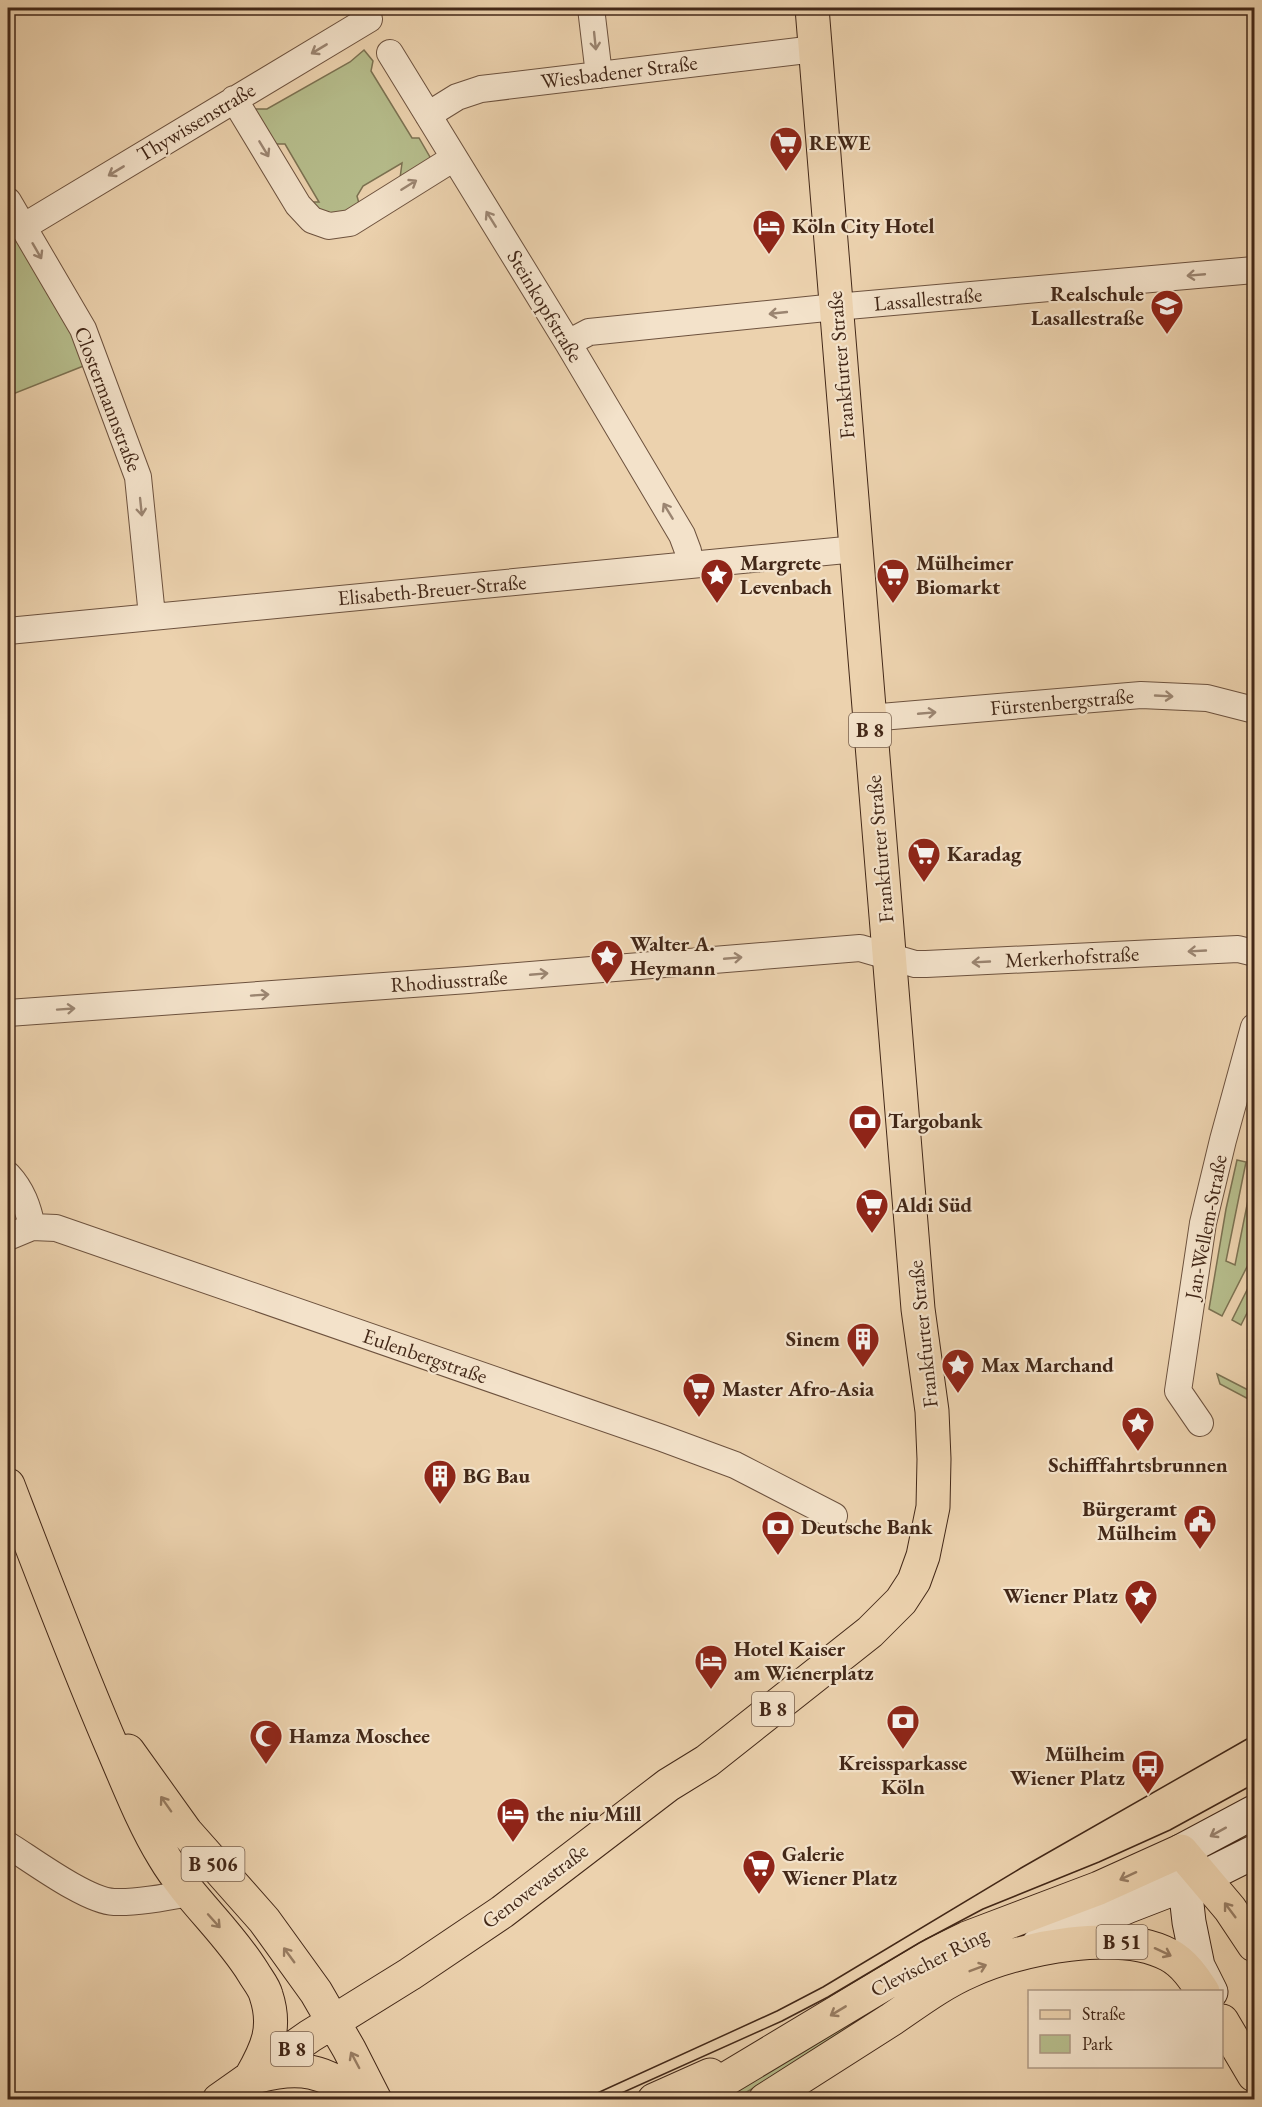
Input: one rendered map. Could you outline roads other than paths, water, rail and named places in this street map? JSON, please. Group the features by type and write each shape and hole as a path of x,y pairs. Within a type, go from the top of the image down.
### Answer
{"main road":[{"name":"Frankfurter Straße","path":"812,8 918,1309 932,1411 934,1459 931,1525 914,1581"},
{"name":"B 506","path":"8,1485 95,1707 142,1816 164,1858 188,1893 239,1950 266,1994 271,2016 270,2034 266,2050 251,2078"},
{"name":"Genovevastraße","path":"219,2100 334,2021 495,1917 668,1785 707,1761 870,1632 901,1601 914,1581"},
{"name":"B 506","path":"95,1707 186,1832 264,1920 334,2021"},
{"path":"1210,1990 1198,1966 1194,1881 1180,1851 1254,1812"},
{"name":"Clevischer Ring","path":"692,2100 934,1954 967,1938 1100,1888 1180,1851"},
{"path":"1022,1952 1194,1881 1254,1852"},
{"path":"1194,1881 1230,1909 1254,1946"},
{"name":"B 51","path":"1022,1952 1101,1942 1131,1942 1172,1956 1193,1975 1202,1990"},
{"path":"239,1950 270,1969 289,1988 334,2021"},
{"name":"Clevischer Ring","path":"765,2100 936,1990 969,1971 1022,1952"},
{"path":"1223,2016 1252,2066"},
{"name":"B 8","path":"334,2021 375,2100"},
{"path":"1223,2024 1252,2066"},
{"path":"654,2100 792,2039"},
{"path":"251,2078 280,2070 303,2070 323,2075 341,2084 356,2100"}],"street":[{"path":"591,8 598,75"},
{"name":"Thywissenstraße","path":"23,227 234,99 366,13"},
{"name":"Wiesbadener Straße","path":"428,115 457,97 481,89 815,49"},
{"name":"Steinkopfstraße","path":"390,53 568,343 682,535 688,551 689,565"},
{"path":"234,99 298,205 312,220 329,226 350,223 454,158"},
{"name":"Clostermannstraße","path":"8,201 83,329 138,477 152,616"},
{"name":"Lassallestraße","path":"568,343 589,332 836,307 1254,270"},
{"name":"Elisabeth-Breuer-Straße","path":"8,631 856,549"},
{"name":"Fürstenbergstraße","path":"869,718 1142,695 1206,698 1254,710"},
{"name":"Rhodiusstraße","path":"8,1013 492,978 860,948 889,957"},
{"name":"Merkerhofstraße","path":"889,957 915,964 926,964 1238,949 1254,953"},
{"name":"Jan-Wellem-Straße","path":"1200,1423 1178,1391 1206,1212 1254,1027"},
{"path":"8,1175 28,1205 32,1227"},
{"name":"Eulenbergstraße","path":"8,1237 32,1227 56,1228 68,1232 735,1465 834,1516"},
{"path":"8,1845 86,1894 112,1902 164,1898 188,1893"}],"tram line":[{"path":"582,2100 777,2011 823,1987 1021,1868 1254,1735"},
{"path":"606,2100 782,2021 983,1909 1099,1862 1170,1830 1254,1784"}],"place":[{"name":"REWE","path":"786,172"},
{"name":"Köln City Hotel","path":"769,255"},
{"name":"Realschule Lasallestraße","path":"1167,335"},
{"name":"Margrete Levenbach","path":"717,604"},
{"name":"Mülheimer Biomarkt","path":"893,604"},
{"name":"Karadag","path":"924,883"},
{"name":"Walter A. Heymann","path":"607,985"},
{"name":"Targobank","path":"865,1150"},
{"name":"Aldi Süd","path":"872,1234"},
{"name":"Sinem","path":"863,1368"},
{"name":"Max Marchand","path":"958,1394"},
{"name":"Master Afro-Asia","path":"699,1418"},
{"name":"Schifffahrtsbrunnen","path":"1138,1452"},
{"name":"BG Bau","path":"440,1505"},
{"name":"Bürgeramt Mülheim","path":"1200,1550"},
{"name":"Deutsche Bank","path":"778,1556"},
{"name":"Wiener Platz","path":"1141,1625"},
{"name":"Hotel Kaiser am Wienerplatz","path":"711,1690"},
{"name":"Kreissparkasse Köln","path":"903,1750"},
{"name":"Hamza Moschee","path":"266,1765"},
{"name":"Mülheim Wiener Platz","path":"1148,1795"},
{"name":"the niu Mill","path":"513,1843"},
{"name":"Galerie Wiener Platz","path":"759,1895"}]}
